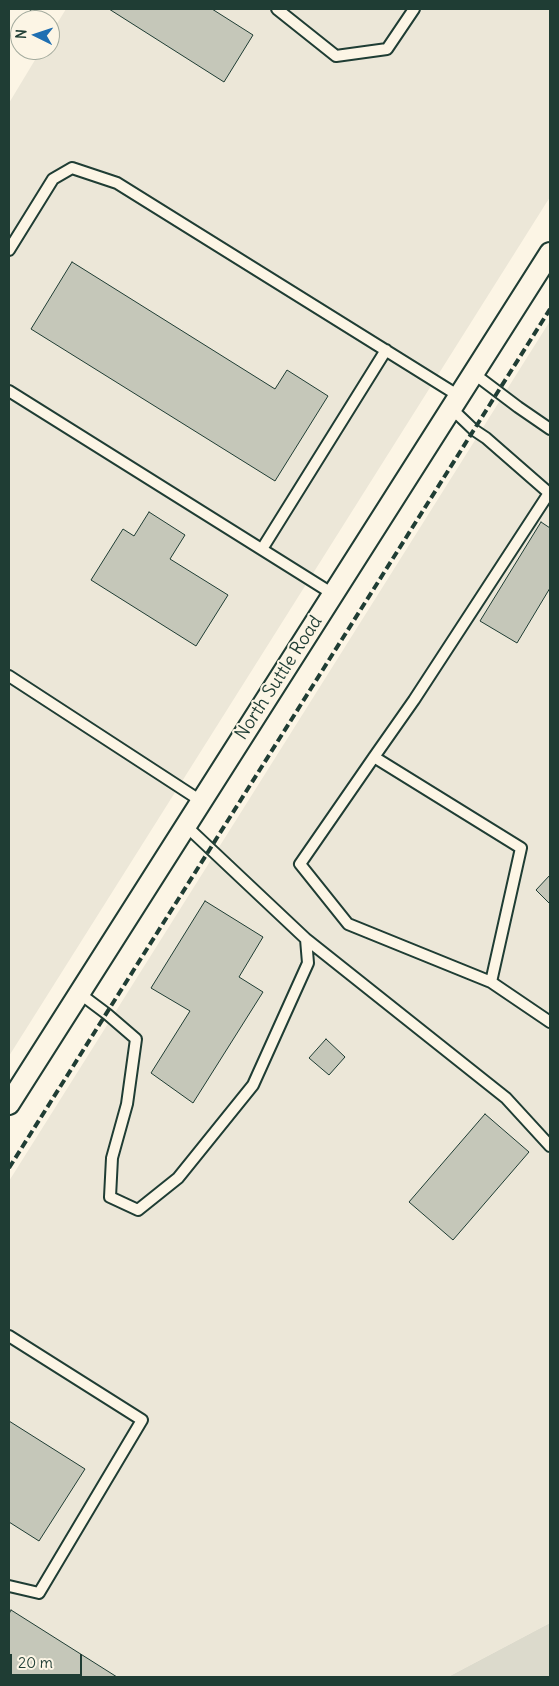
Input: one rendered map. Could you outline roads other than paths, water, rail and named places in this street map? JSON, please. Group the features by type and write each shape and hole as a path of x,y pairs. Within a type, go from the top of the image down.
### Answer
{"main road":[{"path":"9,21 16,9"}],"street":[{"name":"North Suttle Road","path":"9,1104 550,253"}],"lane":[{"path":"277,9 336,56 387,49 414,9"},
{"path":"9,250 53,179 72,168 117,183 386,350 455,402 474,430 486,438 549,493 414,700 300,864 348,924 491,982 550,1022"},
{"path":"262,549 386,350"},
{"path":"473,373 550,429"},
{"path":"9,390 333,594"},
{"path":"9,676 201,801"},
{"path":"374,757 521,848 491,982"},
{"path":"185,825 306,939 506,1098 550,1146"},
{"path":"79,993 107,1014 136,1040 127,1104 112,1158 110,1197 138,1210 178,1178 253,1085 308,963 306,939"},
{"path":"9,1336 142,1420 39,1593 9,1586"}],"railway":[{"path":"9,1168 550,309"}]}
